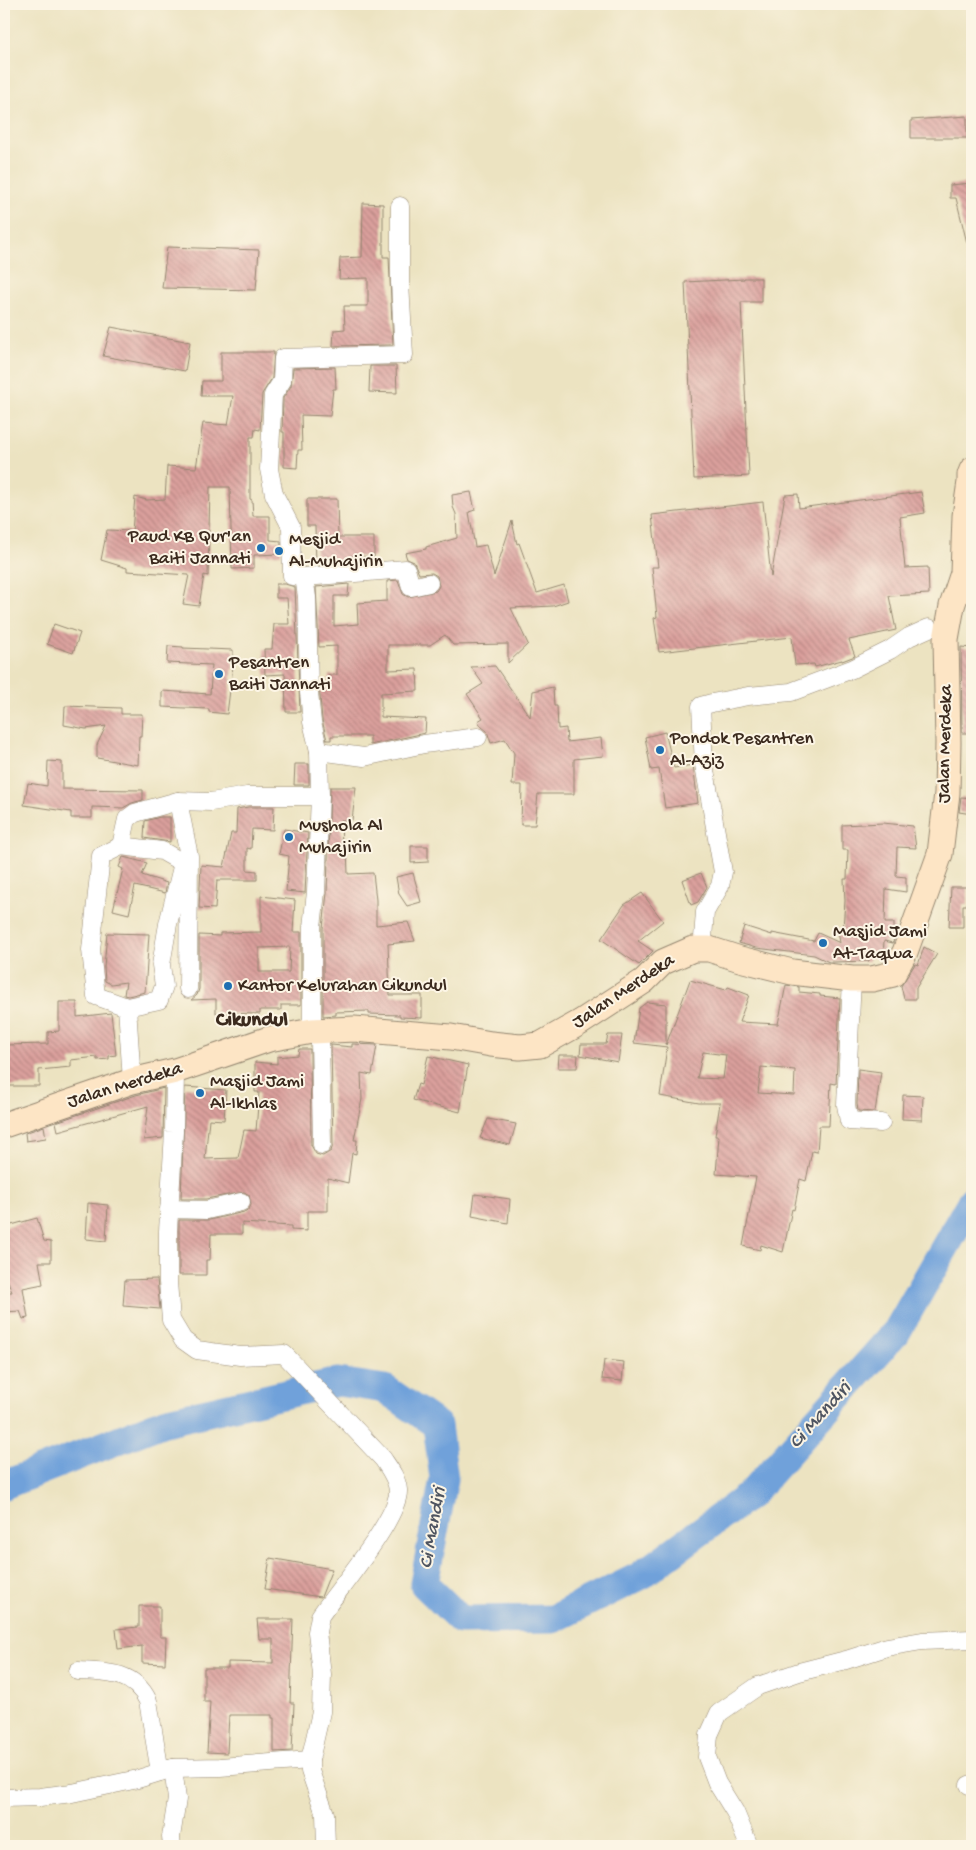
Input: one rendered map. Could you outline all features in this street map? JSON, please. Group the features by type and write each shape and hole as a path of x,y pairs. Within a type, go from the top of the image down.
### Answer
{"street":[{"path":"400,206 400,283 404,355 283,358 282,381 273,395 269,469 274,494 291,527 292,576 304,577 406,569 411,587 429,584"},
{"name":"Jalan Merdeka","path":"4,1124 132,1081 175,1071 269,1039 312,1030 354,1029 451,1037 520,1047 540,1045 581,1022 644,981 664,962 693,949 709,949 792,972 852,979 872,979 893,974 904,952 940,854 947,776 946,640 952,606 963,573 965,516 972,470"},
{"path":"304,577 307,597 309,693 312,722 319,751 320,796 316,892 312,927 312,1030 320,1041 322,1145"},
{"path":"709,949 703,938 705,912 720,886 723,872 704,765 701,706 748,696 791,692 815,681 852,669 929,628"},
{"path":"319,751 364,757 424,744 478,737"},
{"path":"121,846 127,819 135,813 178,801 210,802 247,796 320,796"},
{"path":"178,801 189,856 188,989"},
{"path":"121,846 162,851 182,863 161,965 164,986 160,1000 126,1007 96,996 91,950 101,856 121,846"},
{"path":"852,979 846,1105 849,1121 882,1123"},
{"path":"126,1007 132,1081"},
{"path":"175,1071 169,1209 168,1282 171,1320 183,1340 197,1350 240,1356 284,1354 383,1459 394,1476 398,1491 395,1503 379,1534 320,1616 317,1632 322,1674 321,1712 310,1760 310,1771 325,1814 326,1846"},
{"path":"169,1209 207,1210 241,1202"},
{"path":"749,1846 735,1812 717,1783 707,1757 709,1735 719,1713 758,1686 887,1646 922,1641 972,1639"},
{"path":"78,1671 109,1672 137,1684 144,1692 177,1800 171,1837 172,1846"},
{"path":"4,1798 40,1797 72,1793 167,1770 310,1760"}],"building":[{"path":"967,116 967,138 911,138 911,120"},
{"path":"972,183 972,243 967,243 956,198 950,198 950,185"},
{"path":"363,203 383,204 383,257 389,257 393,345 333,346 334,330 345,329 344,306 368,306 368,278 339,279 340,258 362,257"},
{"path":"167,247 259,250 256,290 162,288"},
{"path":"761,278 761,302 741,302 749,476 694,479 685,282"},
{"path":"111,327 190,342 185,371 103,356"},
{"path":"221,352 274,352 272,378 262,394 260,430 255,429 254,437 250,437 250,499 252,500 253,516 270,516 270,540 281,541 281,554 254,555 254,568 232,569 230,487 210,487 208,576 204,575 199,606 183,604 189,575 127,571 127,568 101,560 107,530 132,531 135,497 147,500 165,499 167,466 196,468 203,423 228,425 233,396 201,396 202,381 221,381"},
{"path":"370,366 396,366 397,393 369,392"},
{"path":"335,367 336,389 333,389 330,416 301,415 302,450 298,450 297,468 284,467 283,398 291,386 293,368"},
{"path":"471,492 475,510 469,512 475,547 486,545 494,576 512,521 517,544 519,543 537,593 564,585 568,601 553,606 511,608 528,644 508,663 508,644 453,645 445,635 430,645 388,645 388,670 417,669 418,691 381,693 381,717 426,719 425,733 370,745 370,736 331,736 331,740 327,740 322,720 319,685 328,684 329,675 337,675 337,646 319,647 316,587 349,584 348,596 334,596 334,626 358,624 357,603 387,601 387,581 398,580 403,594 408,597 436,591 439,586 437,576 432,573 419,574 414,562 407,559 405,553 426,549 426,547 457,538 456,514 452,495"},
{"path":"921,492 925,513 900,517 905,568 928,567 929,594 889,596 896,630 849,640 855,656 815,667 814,664 795,665 792,637 659,652 654,618 657,617 652,567 658,567 652,515 763,502 771,577 785,495 798,494 799,508"},
{"path":"307,499 337,499 338,537 374,537 374,557 351,556 350,563 316,565 315,526 307,526"},
{"path":"276,584 295,587 300,712 286,712 285,674 265,675 264,649 272,649 274,624 289,624 287,598 276,598"},
{"path":"54,624 80,633 73,653 47,644"},
{"path":"168,646 233,650 227,714 209,712 209,709 162,707 162,691 210,694 212,665 167,663"},
{"path":"961,647 972,648 972,733 962,733"},
{"path":"495,666 530,717 533,691 553,687 554,706 557,706 558,729 566,728 567,742 601,738 603,756 574,759 574,794 538,794 535,825 521,825 522,785 512,785 514,753 505,739 491,743 487,731 478,721 483,718 467,694 483,684 471,667"},
{"path":"65,706 121,708 121,714 142,714 138,765 97,758 97,745 106,726 86,729 64,725"},
{"path":"665,732 674,768 693,765 698,803 665,808 659,769 651,770 645,737"},
{"path":"48,761 62,762 62,789 143,790 143,800 123,808 92,807 92,818 71,818 71,812 24,805 28,783 47,786"},
{"path":"295,764 309,764 309,785 294,785"},
{"path":"330,787 356,787 352,820 341,820 342,847 347,847 348,874 373,873 376,925 408,922 415,941 388,944 390,995 422,995 422,1018 369,1014 369,1011 336,1012 336,1015 323,1016 323,928 327,893"},
{"path":"961,797 972,798 972,814 959,812"},
{"path":"274,807 273,830 252,829 251,849 247,848 247,870 257,871 257,880 217,880 215,909 199,908 201,865 224,867 231,833 236,833 237,809"},
{"path":"160,817 170,817 170,842 144,838 145,821"},
{"path":"883,823 913,826 916,848 897,847 896,876 906,877 906,892 886,889 885,923 894,923 894,939 893,943 884,941 883,957 869,957 869,961 829,962 814,955 756,948 739,943 744,926 772,935 772,933 814,941 818,933 840,943 838,930 843,929 844,879 847,879 848,850 842,850 842,825"},
{"path":"284,829 308,833 305,893 286,891 289,856 279,854"},
{"path":"411,846 428,846 428,862 411,863"},
{"path":"123,857 147,863 142,875 167,883 165,893 135,886 129,914 113,910 123,869 119,867"},
{"path":"413,873 421,902 407,906 399,894 396,877"},
{"path":"701,873 707,887 698,902 691,905 682,880"},
{"path":"951,887 967,887 967,905 963,905 963,927 949,927"},
{"path":"642,893 663,921 638,941 653,951 639,965 601,939 624,905"},
{"path":"261,896 295,900 293,932 301,932 301,1005 281,1005 281,1010 260,1010 260,1014 216,1013 216,999 191,1000 197,995 199,989 199,935 220,936 220,933 261,932","holes":["290,947 289,972 259,972 259,948"]},
{"path":"107,933 149,934 145,992 128,996 124,995 126,982 111,984 105,981 104,967"},
{"path":"924,947 937,954 916,988 916,999 904,999 901,986 915,964 918,965"},
{"path":"690,980 726,990 728,987 749,995 739,1022 778,1024 786,985 799,987 799,992 840,998 836,1084 831,1083 829,1126 819,1126 817,1152 812,1151 806,1181 800,1179 783,1252 761,1245 760,1250 743,1246 756,1177 716,1174 719,1136 715,1136 720,1103 699,1103 660,1096 667,1047 634,1043 639,1008 647,1002 666,1004 666,1045","holes":["703,1052 726,1055 723,1079 697,1078","761,1067 795,1070 794,1095 758,1093"]},
{"path":"59,1002 77,1002 77,1017 111,1013 116,1055 109,1056 109,1059 97,1060 97,1057 71,1060 71,1067 39,1070 39,1086 4,1086 4,1045 48,1044 48,1032 59,1031"},
{"path":"608,1035 622,1035 618,1062 580,1055 581,1044 606,1044"},
{"path":"352,1044 377,1045 372,1075 361,1073 362,1099 354,1140 357,1140 356,1154 352,1153 348,1183 328,1178 328,1211 307,1211 307,1231 291,1230 291,1226 242,1223 242,1234 211,1234 210,1260 206,1260 206,1275 179,1275 179,1220 209,1220 244,1212 251,1205 249,1195 244,1192 206,1199 181,1199 185,1087 226,1090 224,1120 209,1119 205,1159 238,1158 244,1130 256,1131 259,1092 255,1092 255,1062 277,1064 277,1057 298,1055 299,1049 310,1049 311,1145 316,1154 323,1156 331,1151 333,1145 331,1045 352,1047"},
{"path":"559,1055 578,1055 577,1068 558,1068"},
{"path":"428,1056 468,1065 460,1112 413,1100 418,1084 421,1085"},
{"path":"858,1069 881,1072 875,1112 858,1111"},
{"path":"164,1088 163,1138 144,1140 148,1106 58,1131 56,1122 136,1095"},
{"path":"903,1095 923,1096 922,1120 902,1119"},
{"path":"488,1119 516,1124 510,1145 480,1138"},
{"path":"44,1126 46,1138 26,1141 25,1133"},
{"path":"475,1194 510,1199 508,1223 472,1216"},
{"path":"88,1203 108,1205 106,1241 86,1239"},
{"path":"37,1218 44,1241 51,1242 51,1262 39,1262 43,1284 23,1288 28,1318 23,1319 20,1311 4,1312 4,1292 12,1292 4,1272 4,1227"},
{"path":"157,1279 160,1309 123,1306 125,1280"},
{"path":"604,1360 624,1362 622,1381 602,1379"},
{"path":"270,1558 332,1569 321,1597 265,1589"},
{"path":"139,1606 160,1606 160,1637 166,1637 165,1664 142,1663 142,1646 118,1649 116,1629 139,1627"},
{"path":"257,1619 293,1619 290,1703 294,1703 292,1751 274,1752 274,1718 272,1718 272,1715 229,1715 227,1753 207,1752 210,1702 204,1702 204,1668 228,1668 228,1662 273,1663 273,1639 259,1639"}],"waterway":[{"name":"Ci Mandiri","path":"4,1485 164,1422 338,1382 385,1389 437,1425 444,1479 424,1584 461,1620 553,1619 640,1576 750,1495 897,1331 972,1200"}],"place":[{"name":"Paud KB Qur'an Baiti Jannati","path":"261,548"},
{"name":"Mesjid Al-Muhajirin","path":"279,551"},
{"name":"Pesantren Baiti Jannati","path":"219,674"},
{"name":"Pondok Pesantren Al-Aziz","path":"660,750"},
{"name":"Mushola Al Muhajirin","path":"289,837"},
{"name":"Masjid Jami At-Taqwa","path":"823,943"},
{"name":"Kantor Kelurahan Cikundul","path":"228,986"},
{"name":"Masjid Jami Al-Ikhlas","path":"200,1093"}],"district":[{"name":"Cikundul","path":"252,1021"}]}
